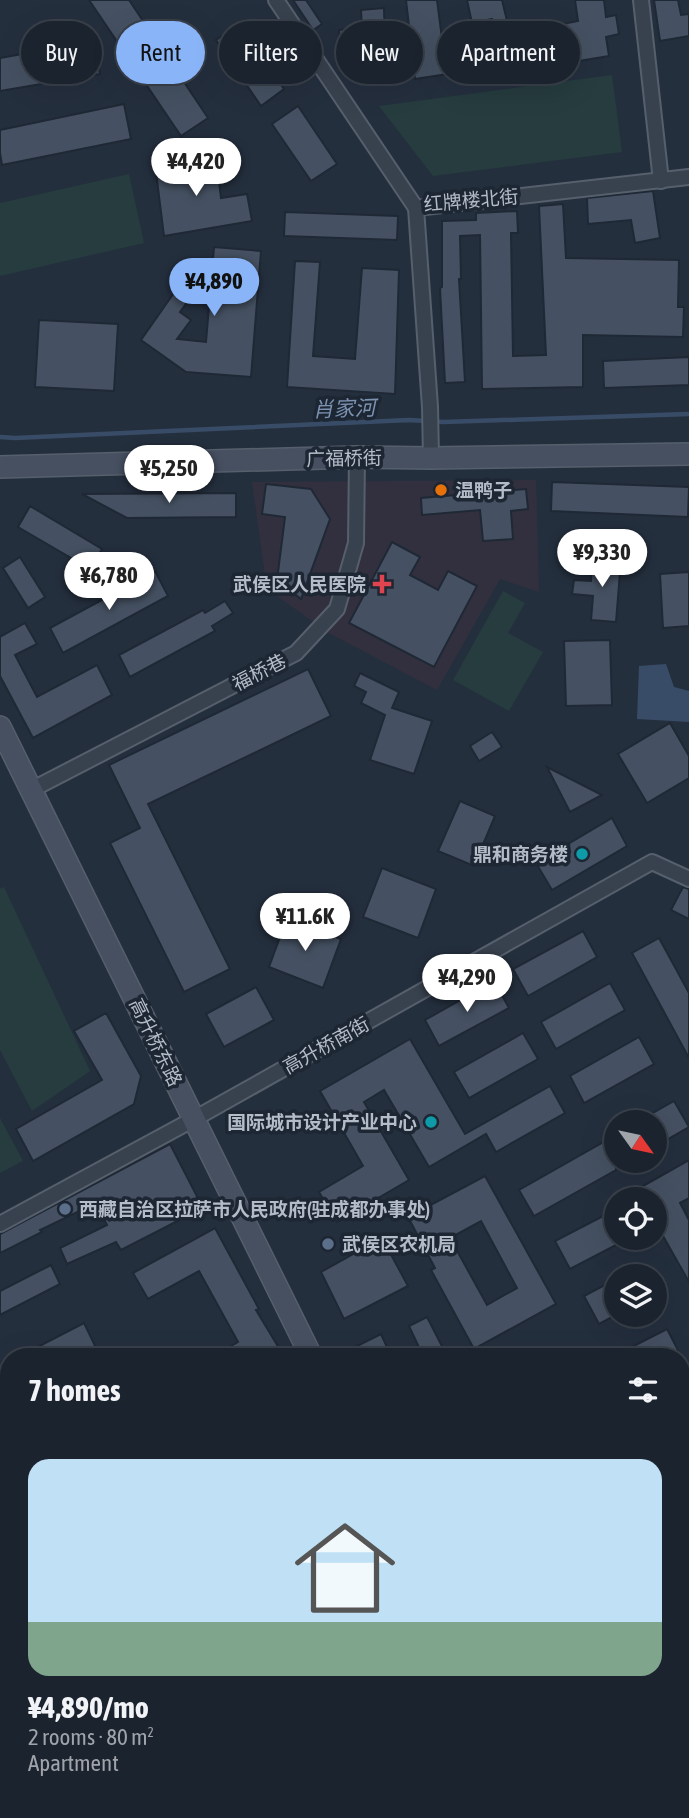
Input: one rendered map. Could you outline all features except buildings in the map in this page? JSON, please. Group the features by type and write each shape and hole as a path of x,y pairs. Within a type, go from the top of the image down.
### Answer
{"street":[{"name":"红牌楼北街","path":"276,0 416,208 689,177"},
{"path":"641,0 661,181"},
{"path":"416,208 432,458"},
{"name":"广福桥街","path":"0,467 357,457 689,454"},
{"name":"福桥巷","path":"31,790 296,653 337,609 356,543 357,457"},
{"name":"高升桥东路","path":"0,727 307,1348"},
{"name":"高升桥南街","path":"0,1224 194,1119 652,862 689,879"}],"shaded area":[{"name":"武侯区人民医院","path":"536,480 539,592 500,579 437,690 329,633 267,589 252,482"}],"green space":[{"path":"612,75 622,152 433,176 379,106 544,84 580,84 580,79"},
{"path":"129,174 144,243 0,276 0,203"},
{"path":"503,591 525,603 508,633 543,652 509,711 453,680"},
{"path":"4,887 90,1071 32,1111 0,1050 0,889"},
{"path":"0,1118 23,1161 0,1173"}],"water":[{"path":"666,664 674,687 689,691 689,722 637,719 639,666"}],"waterway":[{"name":"肖家河","path":"0,437 409,420 444,422 689,414"}],"place":[{"name":"温鸭子","path":"441,490"},
{"name":"武侯区人民医院","path":"382,584"},
{"name":"鼎和商务楼","path":"582,854"},
{"name":"国际城市设计产业中心","path":"431,1122"},
{"name":"西藏自治区拉萨市人民政府(驻成都办事处)","path":"65,1209"},
{"name":"武侯区农机局","path":"328,1244"}]}
